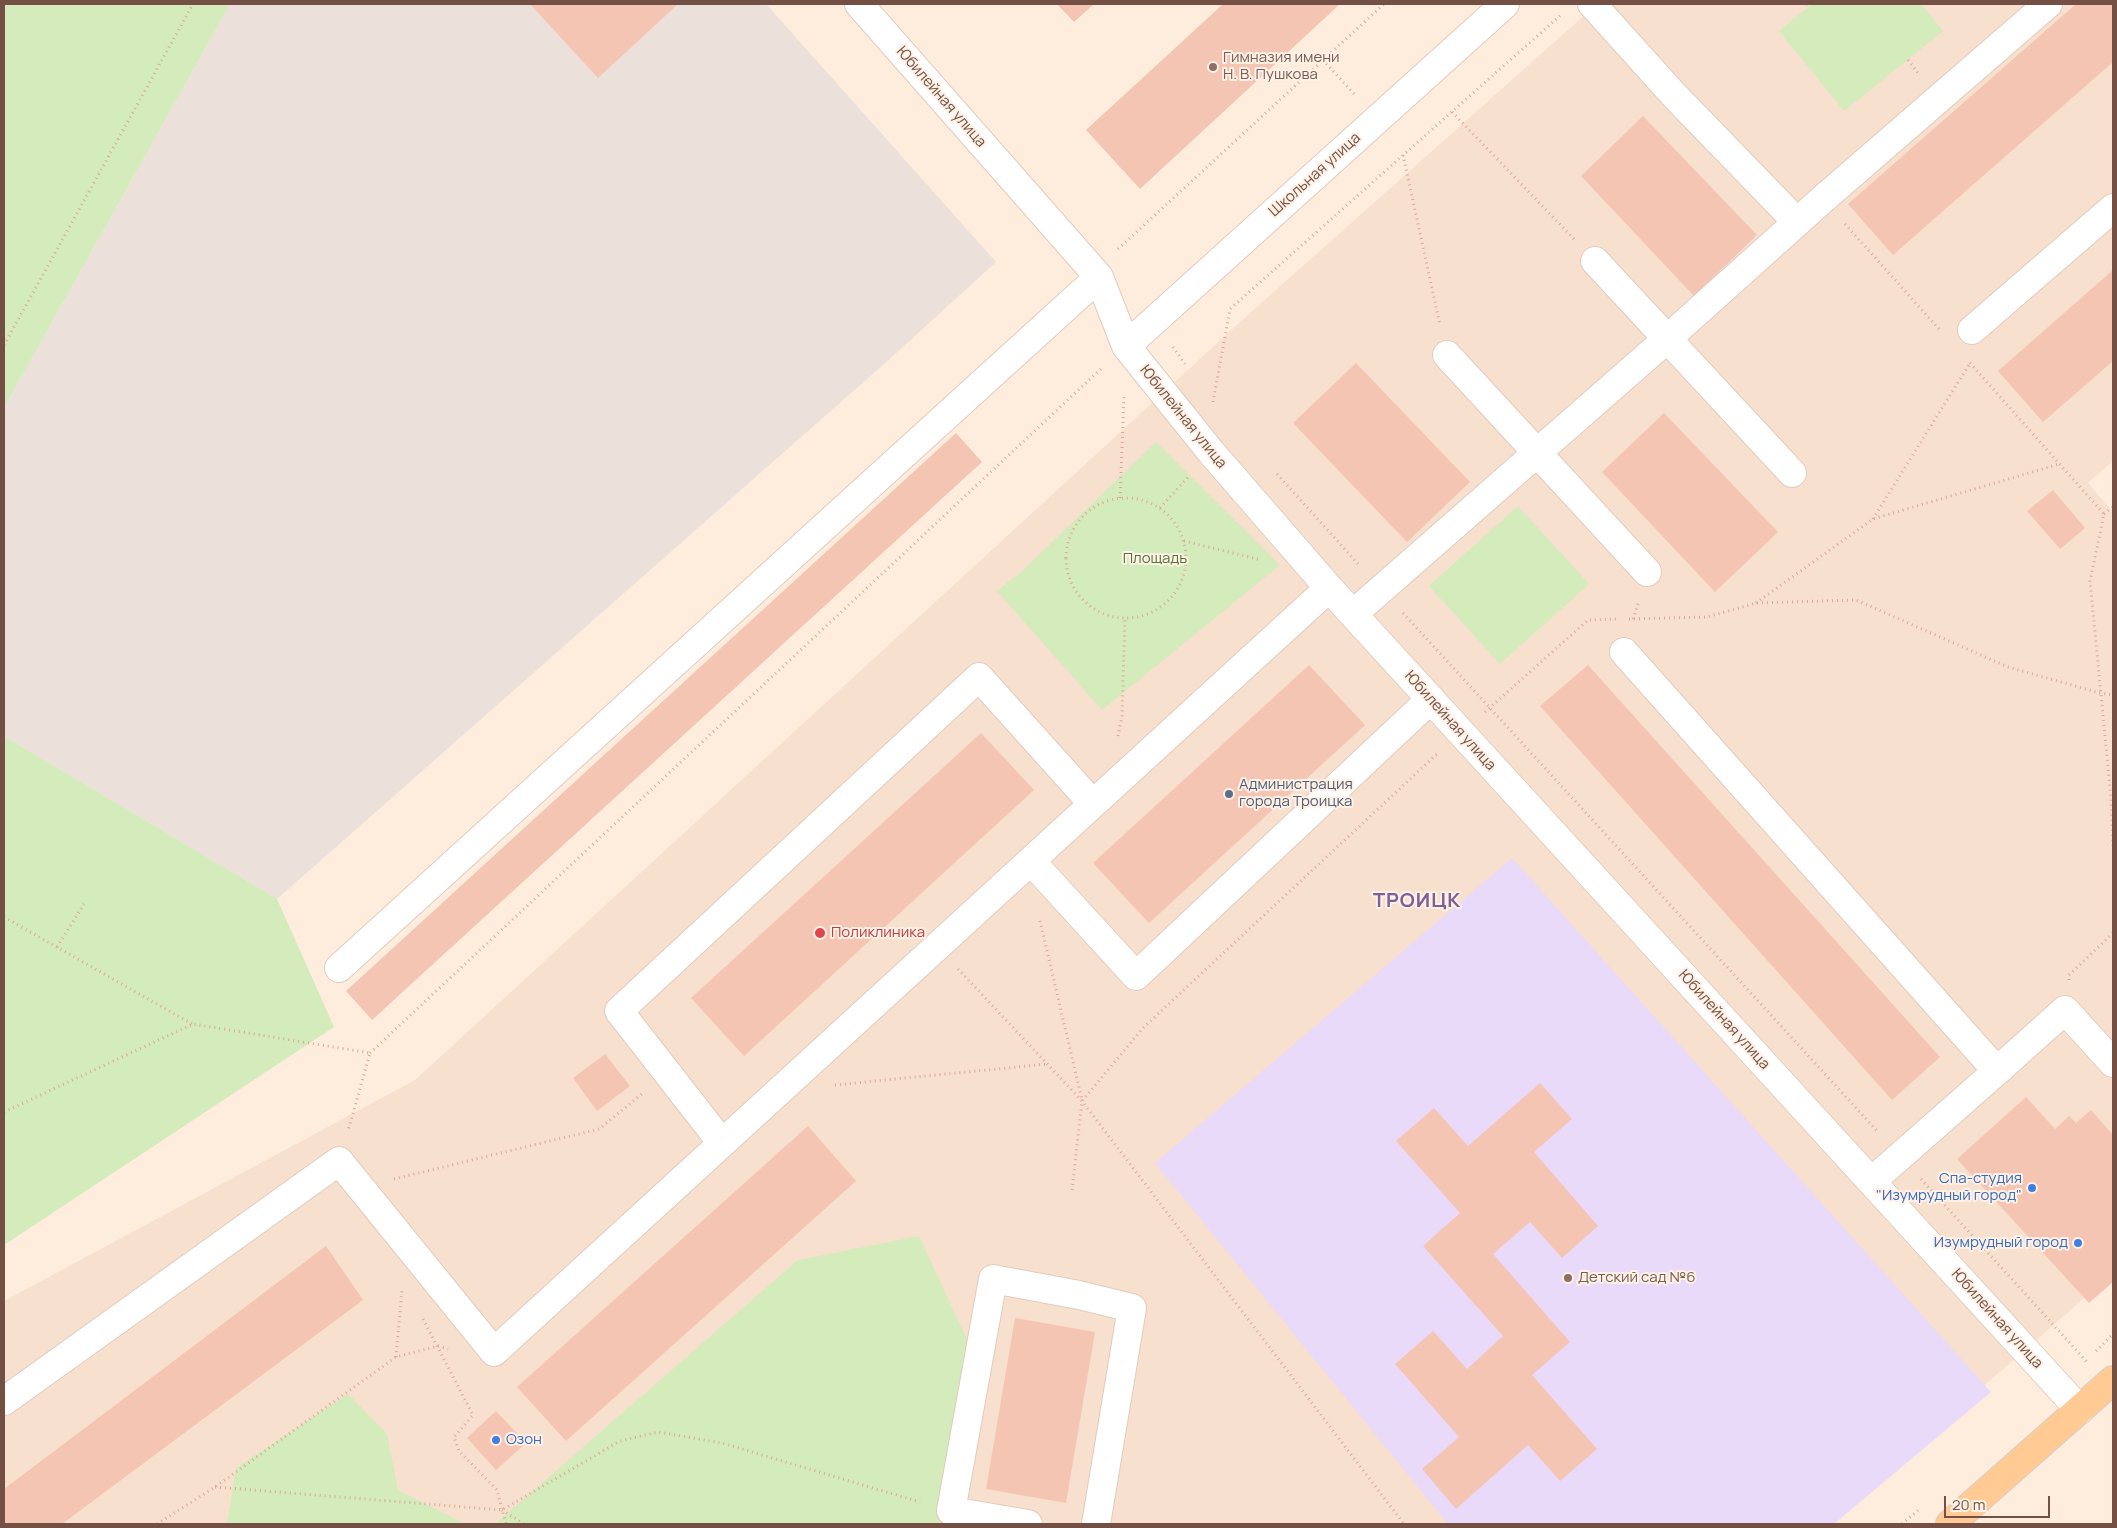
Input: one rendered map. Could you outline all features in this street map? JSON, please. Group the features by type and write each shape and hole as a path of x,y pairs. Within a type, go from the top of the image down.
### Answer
{"main road":[{"path":"1950,1524 2111,1382"}],"street":[{"name":"Юбилейная улица","path":"859,4 1100,277 1126,346 1211,452 1329,588 2080,1410"},
{"name":"Школьная улица","path":"1126,346 1505,4"},
{"path":"1353,614 1667,339 1823,199 2048,4"},
{"path":"1579,7 1673,94 1797,222"},
{"path":"1972,330 2113,208"},
{"path":"1595,261 1792,474"},
{"path":"339,968 1100,277"},
{"path":"1447,355 1647,572"},
{"path":"4,1401 339,1161 494,1352 1329,588"},
{"path":"1624,652 1997,1071"},
{"path":"722,1143 619,1011 979,677 1100,798"},
{"path":"1031,861 1136,976 1431,699"},
{"path":"1872,1181 2065,1010 2113,1063"},
{"path":"1028,1524 951,1511 993,1279 1079,1295 1132,1308 1096,1524"}],"path":[{"path":"4,345 193,4"},
{"path":"1116,251 1384,4"},
{"path":"1207,396 1212,404 1230,309 1452,112 1579,7"},
{"path":"1323,60 1358,100"},
{"path":"1452,112 1595,261"},
{"path":"1404,155 1447,355"},
{"path":"1823,199 1945,335"},
{"path":"1155,320 1186,366"},
{"path":"1120,498 1126,346"},
{"path":"339,1161 370,1054 1126,346"},
{"path":"1964,356 2104,514"},
{"path":"1873,519 1970,363"},
{"path":"1160,508 1211,452"},
{"path":"1756,603 1873,519 2059,464"},
{"path":"1271,468 2086,1360 2111,1382"},
{"path":"1120,498 1141,500 1160,508 1174,523 1184,541 1186,561 1182,582 1170,599 1154,611 1134,618 1115,617 1097,611 1082,600 1071,584 1066,566 1066,546 1073,528 1085,513 1102,503 1120,498"},
{"path":"2113,507 2104,514 2090,581 2112,797 2113,847"},
{"path":"1624,652 1647,572"},
{"path":"1100,798 1122,716 1126,618"},
{"path":"57,947 84,904"},
{"path":"4,917 193,1024 370,1054"},
{"path":"1040,920 1082,1101"},
{"path":"2069,975 2113,933"},
{"path":"952,963 1082,1101 1404,1524"},
{"path":"4,1112 193,1024"},
{"path":"832,1085 1048,1064"},
{"path":"360,1186 599,1129 667,1072"},
{"path":"157,1524 215,1487 396,1357 403,1282"},
{"path":"420,1314 473,1415 454,1437 459,1451 497,1490 506,1524"},
{"path":"2086,1360 2113,1334"},
{"path":"502,1510 620,1441 658,1432 722,1443 951,1511"},
{"path":"4,1482 7,1486"},
{"path":"215,1487 502,1510 524,1524"}],"shaded area":[{"path":"230,4 766,4 996,262 893,356 277,899 4,736 4,408"},
{"path":"1597,4 2113,4 2113,461 2088,483 2113,512 2113,1273 1826,1524 4,1524 4,1301 415,1080 1241,321"},
{"name":"Детский сад №6","path":"1512,858 1991,1392 1834,1524 1448,1524 1155,1163"}],"green space":[{"path":"4,4 230,4 4,408"},
{"path":"1812,4 1921,4 1943,31 1844,111 1779,31"},
{"name":"Площадь","path":"1156,442 1280,565 1102,710 997,591 1020,573"},
{"path":"1518,506 1589,584 1500,664 1429,586"},
{"path":"4,736 277,899 334,1027 4,1245"},
{"path":"919,1236 968,1342 941,1524 495,1524 798,1260"},
{"path":"348,1394 387,1434 398,1490 465,1524 227,1524 236,1468"}],"building":[{"path":"530,4 678,4 598,78"},
{"path":"1057,4 1094,4 1074,22"},
{"name":"Гимназия имени Н. В. Пушкова","path":"1223,4 1340,4 1140,189 1086,130"},
{"path":"2076,4 2113,4 2113,62 1893,255 1848,204"},
{"path":"1643,116 1757,235 1694,296 1581,176"},
{"path":"2113,270 2113,361 2043,422 1998,371"},
{"path":"1356,363 1470,482 1407,542 1293,423"},
{"path":"1664,413 1778,532 1715,592 1602,472"},
{"path":"956,433 982,462 372,1020 346,991"},
{"path":"2053,490 2085,528 2060,549 2027,511"},
{"name":"Администрация города Троицка","path":"1309,665 1365,725 1149,923 1093,863"},
{"path":"1588,665 1940,1057 1892,1100 1540,706"},
{"name":"Поликлиника","path":"981,733 1034,790 744,1056 691,998"},
{"path":"605,1054 630,1086 597,1111 573,1078"},
{"path":"1540,1083 1572,1119 1534,1152 1598,1226 1562,1258 1530,1222 1493,1254 1570,1342 1532,1375 1597,1449 1560,1481 1528,1445 1456,1509 1422,1469 1459,1437 1395,1364 1433,1331 1467,1369 1503,1336 1423,1246 1460,1213 1396,1141 1434,1108 1468,1146"},
{"path":"2026,1097 2055,1129 2069,1116 2076,1123 2091,1110 2113,1135 2113,1282 2089,1303 1957,1159"},
{"path":"808,1126 856,1181 566,1441 517,1387"},
{"path":"326,1246 363,1300 62,1524 4,1524 4,1489"},
{"path":"1015,1318 1095,1332 1066,1503 986,1489"},
{"name":"Озон","path":"496,1411 526,1443 496,1470 467,1438"}],"place":[{"name":"Гимназия имени Н. В. Пушкова","path":"1213,67"},
{"name":"Администрация города Троицка","path":"1229,794"},
{"name":"Поликлиника","path":"820,933"},
{"name":"Спа-студия \"Изумрудный город\"","path":"2032,1188"},
{"name":"Изумрудный город","path":"2078,1243"},
{"name":"Детский сад №6","path":"1568,1278"},
{"name":"Озон","path":"496,1440"}],"district":[{"name":"ТРОИЦК","path":"1417,901"}]}
